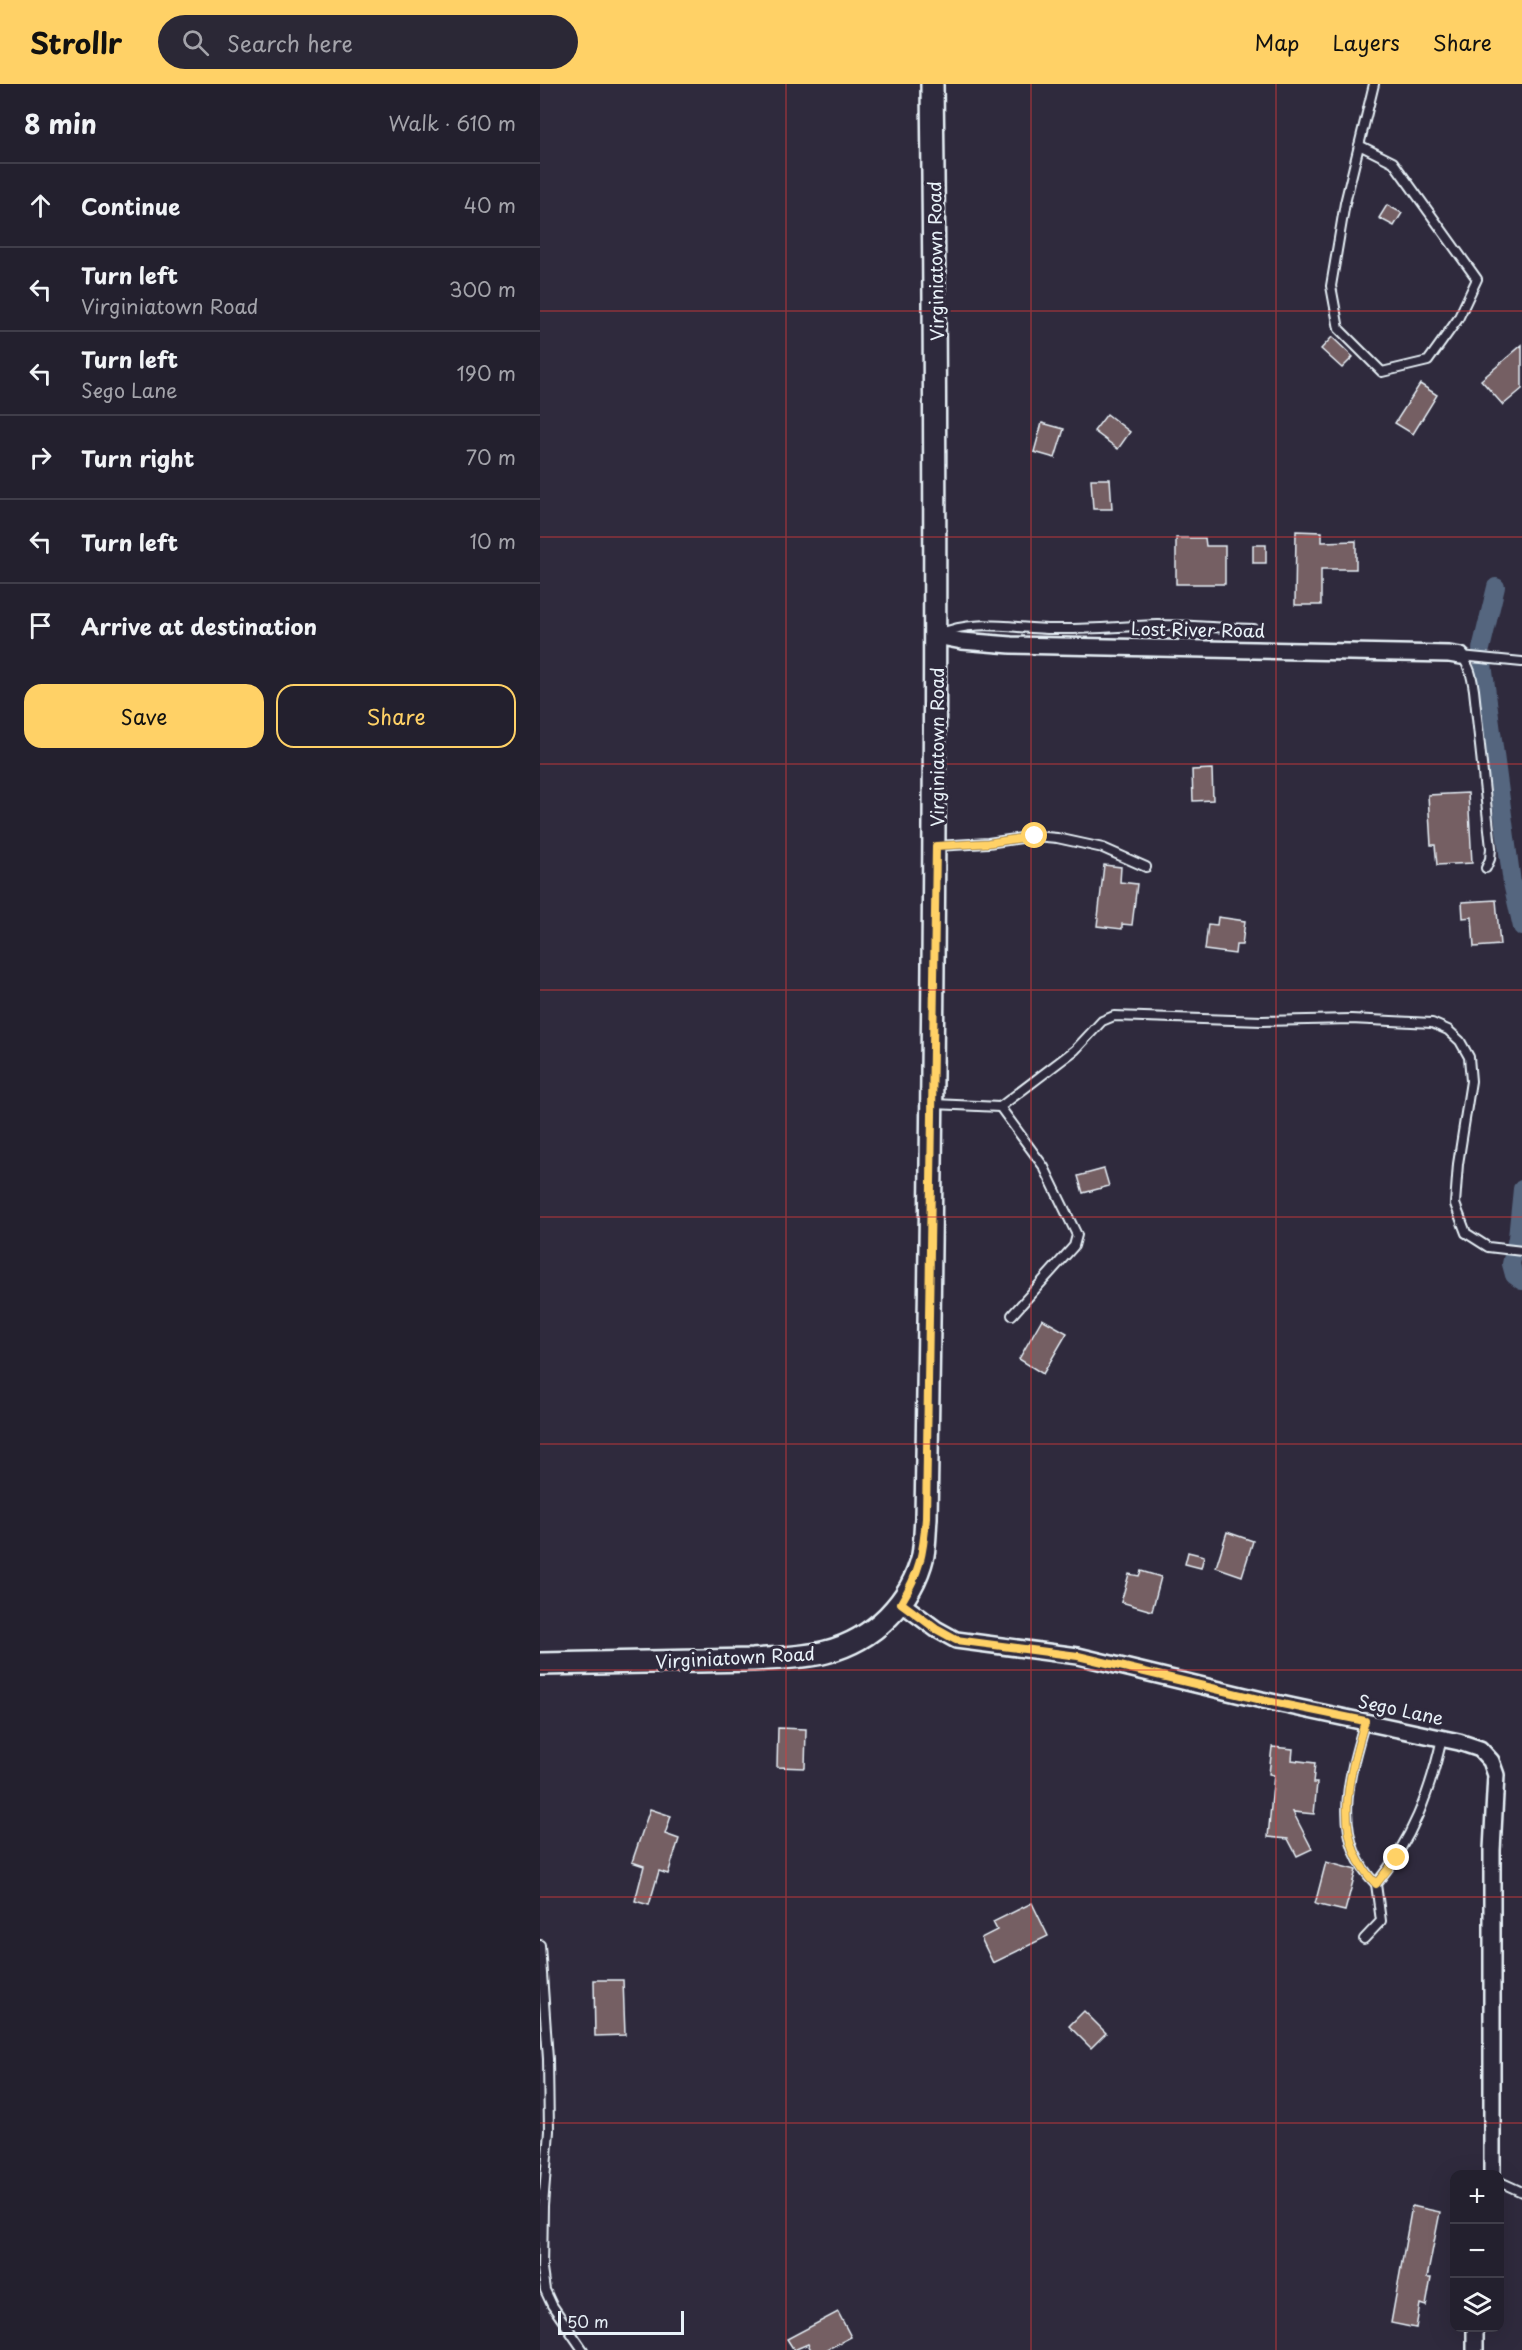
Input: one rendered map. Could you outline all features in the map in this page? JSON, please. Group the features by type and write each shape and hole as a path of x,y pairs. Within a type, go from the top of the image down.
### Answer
{"street":[{"name":"Virginiatown Road","path":"540,1664 753,1660 828,1651 857,1640 883,1622 901,1603 915,1579 923,1554 926,1518 936,846 936,409 932,84"},
{"name":"Lost River Road","path":"936,636 962,641 1011,645 1461,656"},
{"name":"Sego Lane","path":"901,1603 936,1629 956,1640 1078,1656 1262,1700 1442,1738 1480,1749 1491,1761 1496,1775 1492,1861 1492,2170"},
{"path":"1475,2332 1475,2350"}],"lane":[{"path":"1359,145 1393,162 1477,279 1458,319 1428,361 1382,372 1339,329 1331,286 1345,203 1359,145 1374,84"},
{"path":"936,636 953,627 981,626 1052,629 1158,625 1254,629"},
{"path":"1461,656 1522,662"},
{"path":"1461,656 1467,663 1472,676 1474,690 1491,848 1491,859 1486,868"},
{"path":"936,846 988,843 1035,836 1057,838 1103,849 1146,867"},
{"path":"933,1104 1000,1107 1075,1050 1102,1021 1114,1016 1262,1021 1351,1019 1432,1023 1448,1030 1460,1041 1469,1058 1471,1081 1458,1164 1455,1204 1466,1233 1488,1247 1522,1251"},
{"path":"1000,1107 1044,1167 1077,1236 1074,1246 1012,1315"},
{"path":"1364,1939 1381,1921 1376,1884 1354,1856 1348,1830 1347,1810 1353,1762 1365,1721"},
{"path":"1376,1884 1397,1858 1424,1802 1435,1772 1442,1738"},
{"path":"540,1945 548,2059 549,2131 543,2206 542,2269 545,2290 552,2306 583,2350"},
{"path":"1504,2184 1522,2192"}],"building":[{"path":"1387,205 1402,213 1394,226 1379,218"},
{"path":"1332,337 1353,357 1342,368 1321,349"},
{"path":"1522,345 1522,389 1503,405 1481,380"},
{"path":"1420,384 1437,395 1413,434 1395,423"},
{"path":"1107,414 1130,432 1118,449 1094,431"},
{"path":"1042,423 1064,429 1055,458 1034,452"},
{"path":"1091,479 1110,479 1112,509 1093,509"},
{"path":"1296,531 1322,532 1322,542 1356,541 1356,569 1321,569 1321,605 1295,605"},
{"path":"1176,538 1205,538 1206,546 1225,546 1225,584 1176,584"},
{"path":"1253,545 1266,545 1266,563 1253,563"},
{"path":"1212,769 1213,800 1193,801 1192,770"},
{"path":"1468,793 1472,863 1437,865 1435,845 1431,845 1428,795"},
{"path":"1104,865 1121,867 1120,882 1137,884 1132,925 1122,924 1122,929 1097,926"},
{"path":"1496,900 1500,945 1474,947 1472,917 1463,918 1462,902"},
{"path":"1218,917 1245,921 1242,945 1236,945 1235,954 1205,950 1208,924 1217,925"},
{"path":"1104,1169 1109,1186 1083,1193 1078,1176"},
{"path":"1042,1319 1067,1333 1043,1374 1019,1359"},
{"path":"1227,1532 1253,1541 1242,1576 1216,1567"},
{"path":"1188,1552 1204,1556 1201,1568 1185,1564"},
{"path":"1141,1571 1161,1577 1152,1611 1121,1602 1129,1574 1139,1576"},
{"path":"778,1728 806,1729 805,1768 777,1767"},
{"path":"1272,1747 1293,1749 1292,1760 1315,1763 1313,1783 1317,1783 1314,1814 1293,1812 1312,1849 1297,1856 1288,1839 1268,1837 1274,1775 1269,1774"},
{"path":"650,1809 671,1816 665,1834 679,1839 668,1874 659,1871 649,1905 635,1901 644,1866 632,1862"},
{"path":"1326,1862 1356,1870 1345,1911 1315,1904"},
{"path":"1032,1903 1048,1936 993,1963 981,1938 997,1930 993,1922"},
{"path":"594,1980 623,1980 625,2035 595,2036"},
{"path":"1084,2011 1106,2033 1091,2048 1069,2026"},
{"path":"1412,2206 1440,2212 1427,2278 1431,2278 1426,2306 1420,2304 1416,2328 1391,2323"},
{"path":"838,2312 851,2337 826,2350 811,2350 808,2344 794,2350 787,2339"}],"waterway":[{"path":"1481,649 1496,587"},
{"path":"1483,664 1512,883 1522,927"},
{"path":"1522,1189 1517,1238 1511,1264 1514,1275 1522,1281"}],"route":[{"path":"1035,836 988,843 936,846 926,1518 923,1554 915,1579 901,1603 936,1629 956,1640 1078,1656 1262,1700 1365,1721 1353,1762 1347,1810 1348,1830 1354,1856 1376,1884 1397,1858"}]}
